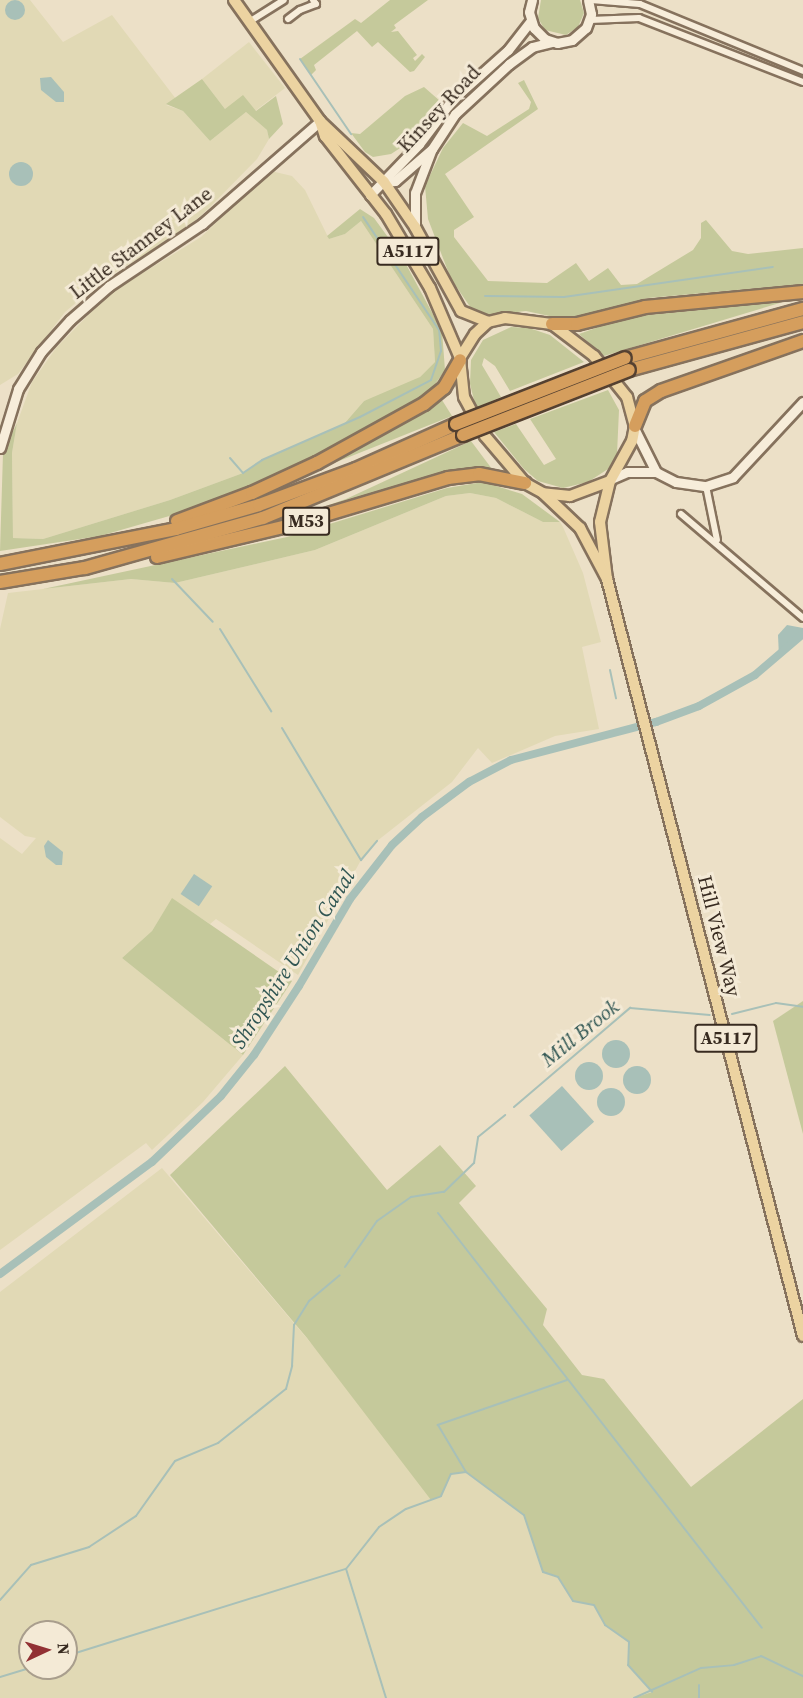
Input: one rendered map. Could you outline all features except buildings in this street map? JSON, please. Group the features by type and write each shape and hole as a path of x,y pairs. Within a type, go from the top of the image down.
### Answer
{"highway":[{"path":"552,324 577,324 645,307 803,292"},
{"name":"M53","path":"5,563 105,545 259,505 356,469 456,424 627,364 803,309"},
{"name":"M53","path":"85,568 263,518 627,364 803,322"},
{"path":"635,427 645,401 661,391 803,341"},
{"name":"M53","path":"105,545 252,493 317,463 424,404 444,388 460,359"},
{"name":"M53","path":"6,581 190,550 295,524 448,478 479,474 525,483"}],"main road":[{"name":"A5117","path":"234,0 320,122 384,182 416,227 453,301 471,317 488,322"},
{"name":"A5117","path":"320,122 325,136 370,195 430,288 460,359"},
{"path":"516,318 552,324 607,371 627,397 635,427 629,452 612,480 570,496 543,493 525,483 485,435 471,411 459,378 460,359 475,334 488,322 516,318"},
{"name":"Hill View Way","path":"612,480 600,522 607,579 803,1336"},
{"name":"Hill View Way","path":"543,493 580,528 607,579"}],"street":[{"path":"249,22 284,0"},
{"path":"288,19 300,10 316,4 313,0"},
{"path":"532,0 531,21 539,34 552,42"},
{"path":"803,71 640,4 590,0 590,20 639,18 803,82"},
{"name":"Kinsey Road","path":"384,182 395,181 432,149 455,114 480,89 532,47 572,40 590,20"},
{"name":"Kinsey Road","path":"370,195 384,182 452,100 515,42 531,21"},
{"name":"Little Stanney Lane","path":"0,448 18,389 41,352 70,320 109,286 202,224 320,122"},
{"path":"416,227 415,193 432,149"},
{"path":"612,480 627,472 656,472 676,482 706,486 733,477 803,402"},
{"path":"635,427 639,444 656,472"},
{"path":"706,486 717,541"},
{"path":"681,514 717,541 803,618"}],"shaded area":[{"path":"0,0 30,0 63,42 112,15 176,99 166,105 183,111 210,141 246,112 267,130 269,139 257,159 184,231 104,279 65,312 18,374 0,385"},
{"path":"249,42 285,88 255,111 225,109 202,79"},
{"path":"271,171 292,176 305,190 329,239 345,234 361,221 433,329 435,362 420,377 399,389 364,401 344,424 262,460 243,473 170,500 43,539 13,538 12,453 17,423 32,382 56,348 109,294 201,237"},
{"path":"470,493 496,498 543,522 560,522 563,527 583,573 601,642 582,647 599,729 555,736 492,763 478,748 452,782 377,841 361,860 298,975 216,919 210,924 172,899 152,931 122,958 243,1055 203,1102 152,1150 146,1143 0,1250 0,838 22,854 36,838 25,836 0,817 0,629 8,593 131,579 175,583 315,550 446,496"},
{"path":"162,1168 441,1496 451,1474 466,1472 524,1515 543,1571 558,1577 573,1601 594,1605 605,1625 629,1642 629,1665 652,1692 634,1698 0,1698 0,1292"}],"green space":[{"path":"390,0 428,0 394,25 396,28 391,32 398,31 417,55 413,58 415,61 422,54 425,57 414,71 410,72 378,42 372,47 357,31 314,65 316,70 311,75 300,59 355,19 361,23"},
{"path":"541,0 580,0 584,13 578,27 566,35 545,30 538,18"},
{"path":"202,79 225,109 243,95 256,111 276,96 283,124 269,139 267,130 246,112 210,141 183,111 166,104"},
{"path":"524,80 538,109 445,174 474,217 454,230 454,237 488,281 547,283 576,263 589,281 608,268 621,285 637,284 693,250 701,238 701,223 706,220 732,251 748,254 803,248 803,284 648,298 568,320 526,311 488,315 473,311 451,279 428,219 425,186 443,148 463,123 487,136 529,109 531,102 518,83"},
{"path":"424,87 440,101 411,141 391,154 373,157 365,152 351,133 360,134 405,96"},
{"path":"360,209 374,218 401,255 442,331 445,370 429,393 316,458 218,502 100,536 0,551 3,453 17,423 12,453 13,538 43,539 170,500 243,473 262,460 344,424 364,401 420,377 435,362 433,329 361,221 345,234 329,239 327,236"},
{"path":"783,302 604,356 579,334 627,317"},
{"path":"511,327 529,328 550,335 584,362 510,391 495,366 484,358 482,365 501,397 476,408 470,384 471,360 483,340"},
{"path":"608,390 619,410 617,454 608,469 588,482 563,488 538,481 524,469 494,432 516,424 544,465 556,459 530,419"},
{"path":"442,400 452,416 334,463 346,454"},
{"path":"471,441 492,469 458,470 299,519 297,516 346,499"},
{"path":"483,482 522,494 560,522 543,522 496,498 470,493 446,496 315,550 175,583 131,579 43,589 287,537 447,488"},
{"path":"172,898 292,981 243,1055 122,958 152,931"},
{"path":"803,1001 803,1134 773,1021"},
{"path":"285,1066 387,1190 440,1145 476,1186 459,1203 547,1309 543,1325 582,1375 604,1379 691,1487 803,1399 803,1698 634,1698 652,1692 628,1665 629,1642 605,1625 594,1605 573,1601 558,1577 543,1572 524,1515 466,1472 451,1474 441,1496 431,1500 307,1338 170,1175"}],"water":[{"path":"15,0 22,3 25,10 22,17 15,20 8,17 5,10 8,3"},
{"path":"51,77 64,92 64,102 56,102 41,90 40,78"},
{"path":"21,162 30,165 33,174 30,183 21,186 12,183 9,174 12,165"},
{"path":"787,625 803,628 803,634 779,657 778,635"},
{"path":"48,840 63,852 62,865 56,865 46,857 44,846"},
{"path":"194,874 212,886 199,906 181,894"},
{"path":"616,1040 626,1044 630,1054 626,1064 616,1068 606,1064 602,1054 606,1044"},
{"path":"589,1062 599,1066 603,1076 599,1086 589,1090 579,1086 575,1076 579,1066"},
{"path":"637,1066 647,1070 651,1080 647,1090 637,1094 627,1090 623,1080 627,1070"},
{"path":"562,1086 594,1122 561,1151 529,1115"},
{"path":"611,1088 621,1092 625,1102 621,1112 611,1116 601,1112 597,1102 601,1092"}],"waterway":[{"path":"300,59 351,134"},
{"path":"230,458 243,473 262,460 360,417 431,380 441,351 439,330 363,217"},
{"path":"485,296 564,297 773,267"},
{"path":"172,579 213,622"},
{"path":"220,629 271,711"},
{"name":"Shropshire Union Canal","path":"0,1274 152,1162 221,1096 254,1055 299,986 350,899 392,845 422,817 469,782 511,760 656,722 699,706 755,675 803,634"},
{"path":"610,670 616,698"},
{"path":"282,728 361,860 377,841"},
{"name":"Mill Brook","path":"732,1014 776,1003 803,1007"},
{"name":"Mill Brook","path":"514,1107 630,1008 710,1015"},
{"name":"Mill Brook","path":"345,1267 377,1221 411,1197 444,1192 474,1163 478,1137 505,1115"},
{"path":"438,1213 762,1628"},
{"name":"Mill Brook","path":"0,1600 31,1565 89,1547 136,1516 175,1461 218,1443 286,1389 292,1366 294,1325 309,1301 340,1275"},
{"path":"567,1380 438,1425 466,1472 524,1515 543,1572 558,1577 573,1601 594,1605 605,1625 629,1642 628,1665 652,1692"},
{"path":"386,1698 346,1569 379,1527 406,1509 441,1496 451,1474 466,1472"},
{"path":"78,1652 346,1569"},
{"path":"634,1698 701,1668 734,1665 761,1656 803,1676"},
{"path":"0,1677 18,1672"},
{"path":"699,1685 699,1698"}]}
